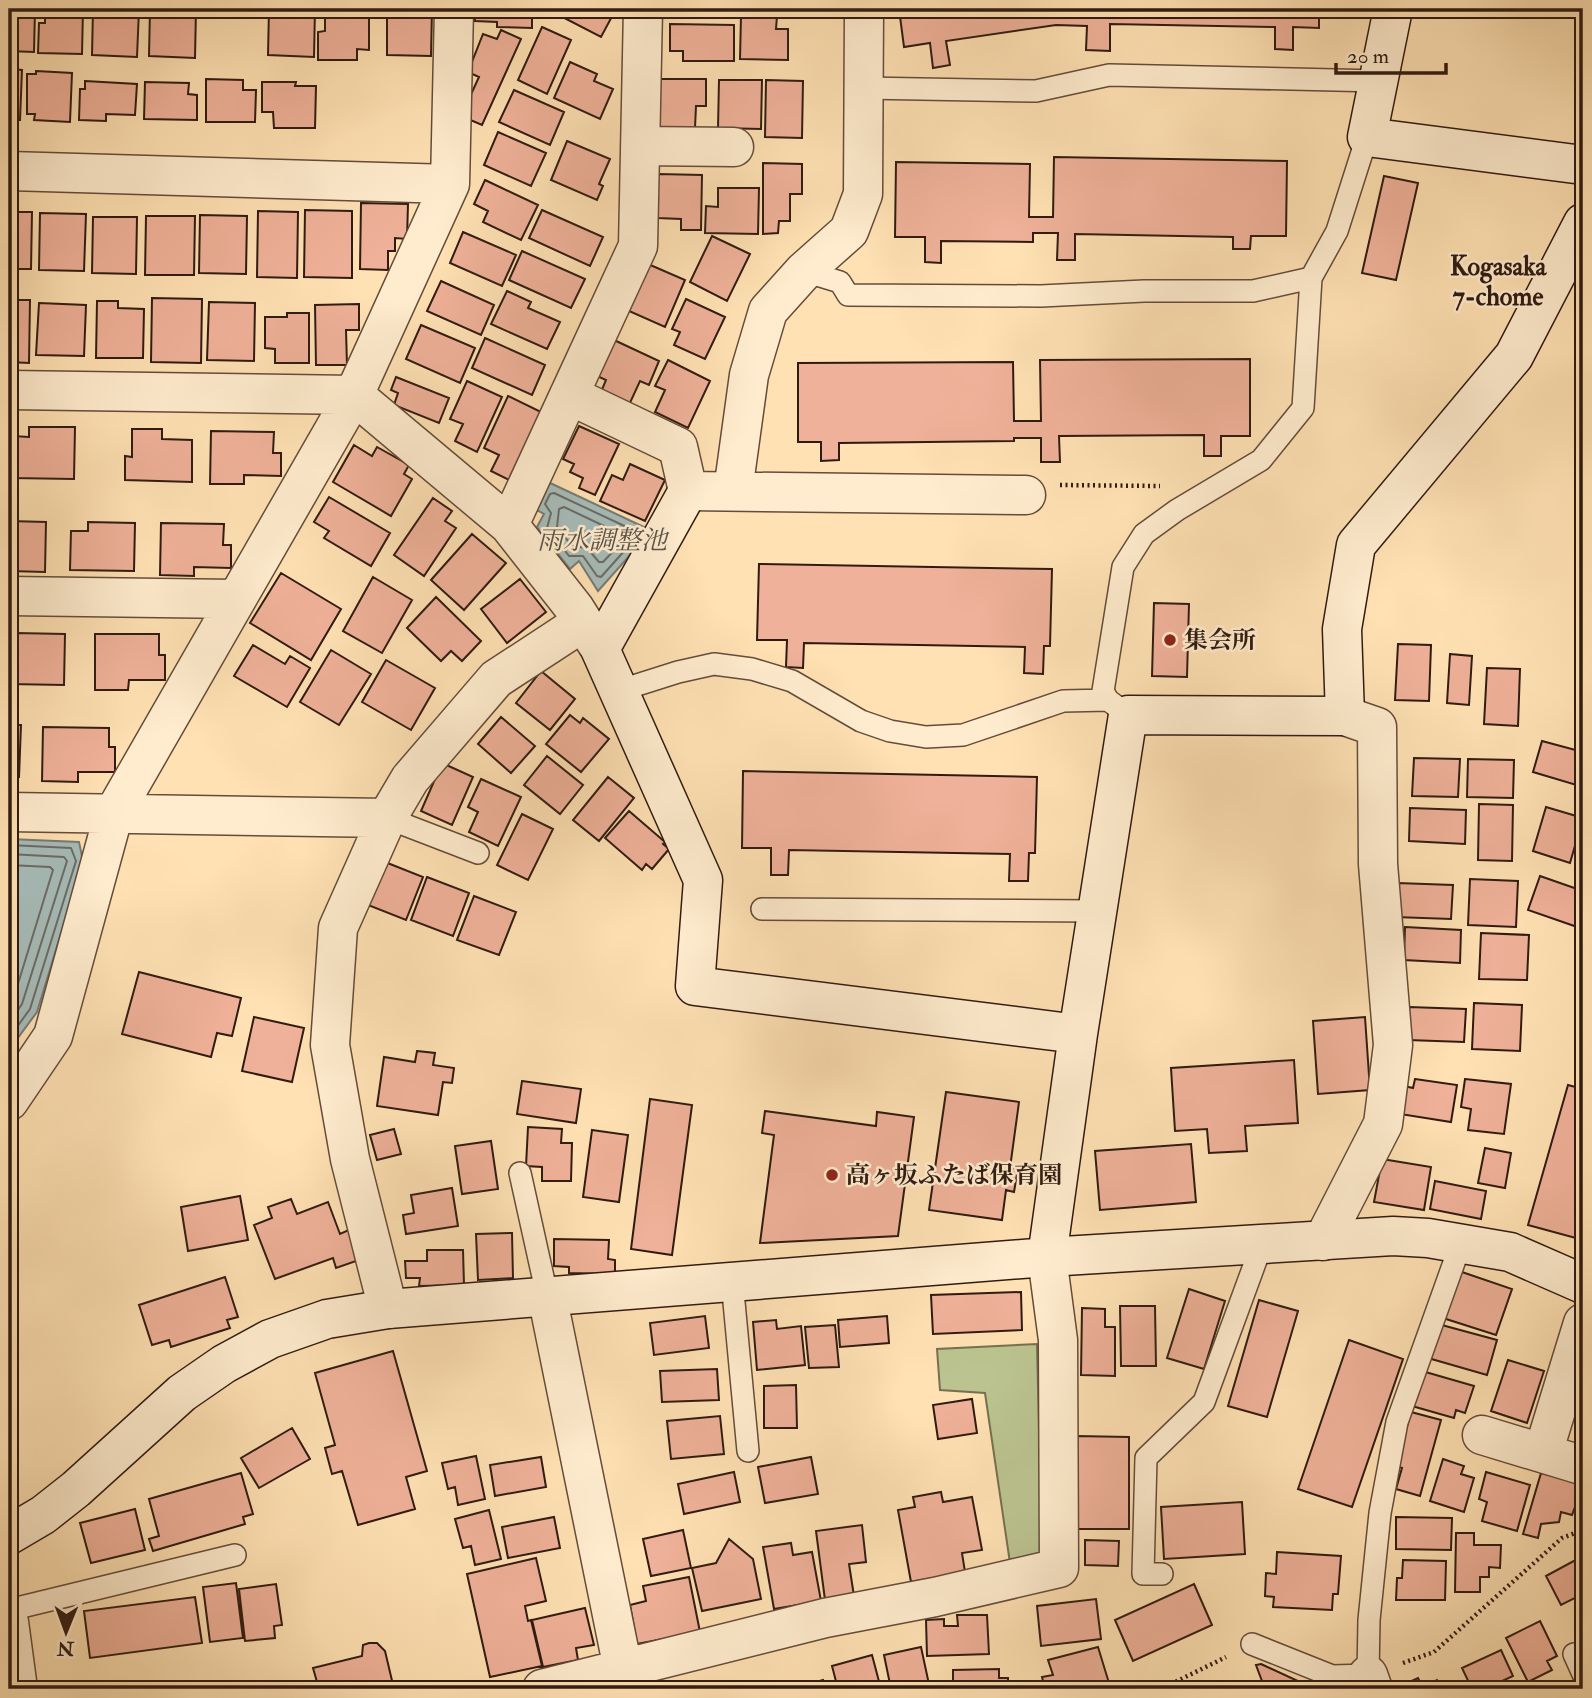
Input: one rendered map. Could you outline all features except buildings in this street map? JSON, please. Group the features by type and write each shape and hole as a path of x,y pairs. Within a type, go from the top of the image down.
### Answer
{"street":[{"path":"9,1101 53,1036 114,813 354,395 450,184 454,9"},
{"path":"509,525 638,246 643,9"},
{"path":"733,491 749,375 768,311 804,271 849,231 863,194 864,9"},
{"path":"1393,9 1367,137 1583,165"},
{"path":"640,146 734,147"},
{"path":"9,172 450,184"},
{"path":"1345,716 1342,629 1356,545 1514,356 1583,223"},
{"path":"9,390 354,395 509,525 592,635 703,880 695,986 1078,1034"},
{"path":"388,1309 350,1159 330,1045 338,928 387,818 410,779 496,679 592,635 688,491 678,447 569,395"},
{"path":"688,491 1026,495"},
{"path":"9,596 235,600"},
{"path":"542,1689 825,1619 1059,1568 1058,1340 1047,1257 1097,912 1118,708 1345,716 1377,727 1378,864 1392,1045 1383,1125 1323,1241"},
{"path":"9,811 387,818"},
{"path":"9,1535 43,1515 76,1489 182,1393 225,1364 270,1339 327,1319 388,1309 1047,1257 1393,1236 1461,1243 1510,1252 1583,1284"},
{"path":"547,1295 623,1669"},
{"path":"1482,1435 1561,1458 1583,1323"},
{"path":"9,1622 18,1689"}],"lane":[{"path":"864,88 1036,91 1109,75 1379,81"},
{"path":"1118,708 1103,691 1123,567 1144,534 1177,510 1261,460 1303,408 1311,278 1337,231 1367,137"},
{"path":"804,271 840,282 848,295 1041,296 1144,291 1253,291 1311,278"},
{"path":"618,691 714,664 752,669 792,681 861,722 890,731 926,737 963,735 1063,701 1118,708"},
{"path":"387,818 478,853"},
{"path":"762,909 1097,912"},
{"path":"520,1173 547,1295"},
{"path":"1252,1644 1332,1676 1370,1682 1369,1620 1380,1513 1398,1422 1461,1243"},
{"path":"1162,1574 1143,1574 1146,1458 1204,1402 1262,1244"},
{"path":"732,1281 748,1451"},
{"path":"9,1610 235,1555"},
{"path":"1574,1654 1583,1674"}],"path":[{"path":"1026,495 1056,485 1217,486"},
{"path":"1370,1682 1434,1652 1562,1538 1583,1530"},
{"path":"1161,1689 1252,1644"}],"green space":[{"path":"1037,1344 1042,1557 1010,1563 985,1393 940,1390 937,1349"}],"water":[{"name":"雨水調整池","path":"548,482 644,527 632,553 598,591 579,561 570,569 537,527 544,514 535,509"},
{"path":"9,839 79,842 83,861 37,1012 9,1050"}],"place":[{"name":"集会所","path":"1170,640"},
{"name":"高ヶ坂ふたば保育園","path":"832,1175"}],"district":[{"name":"Kogasaka 7-chome","path":"1498,282"}]}
